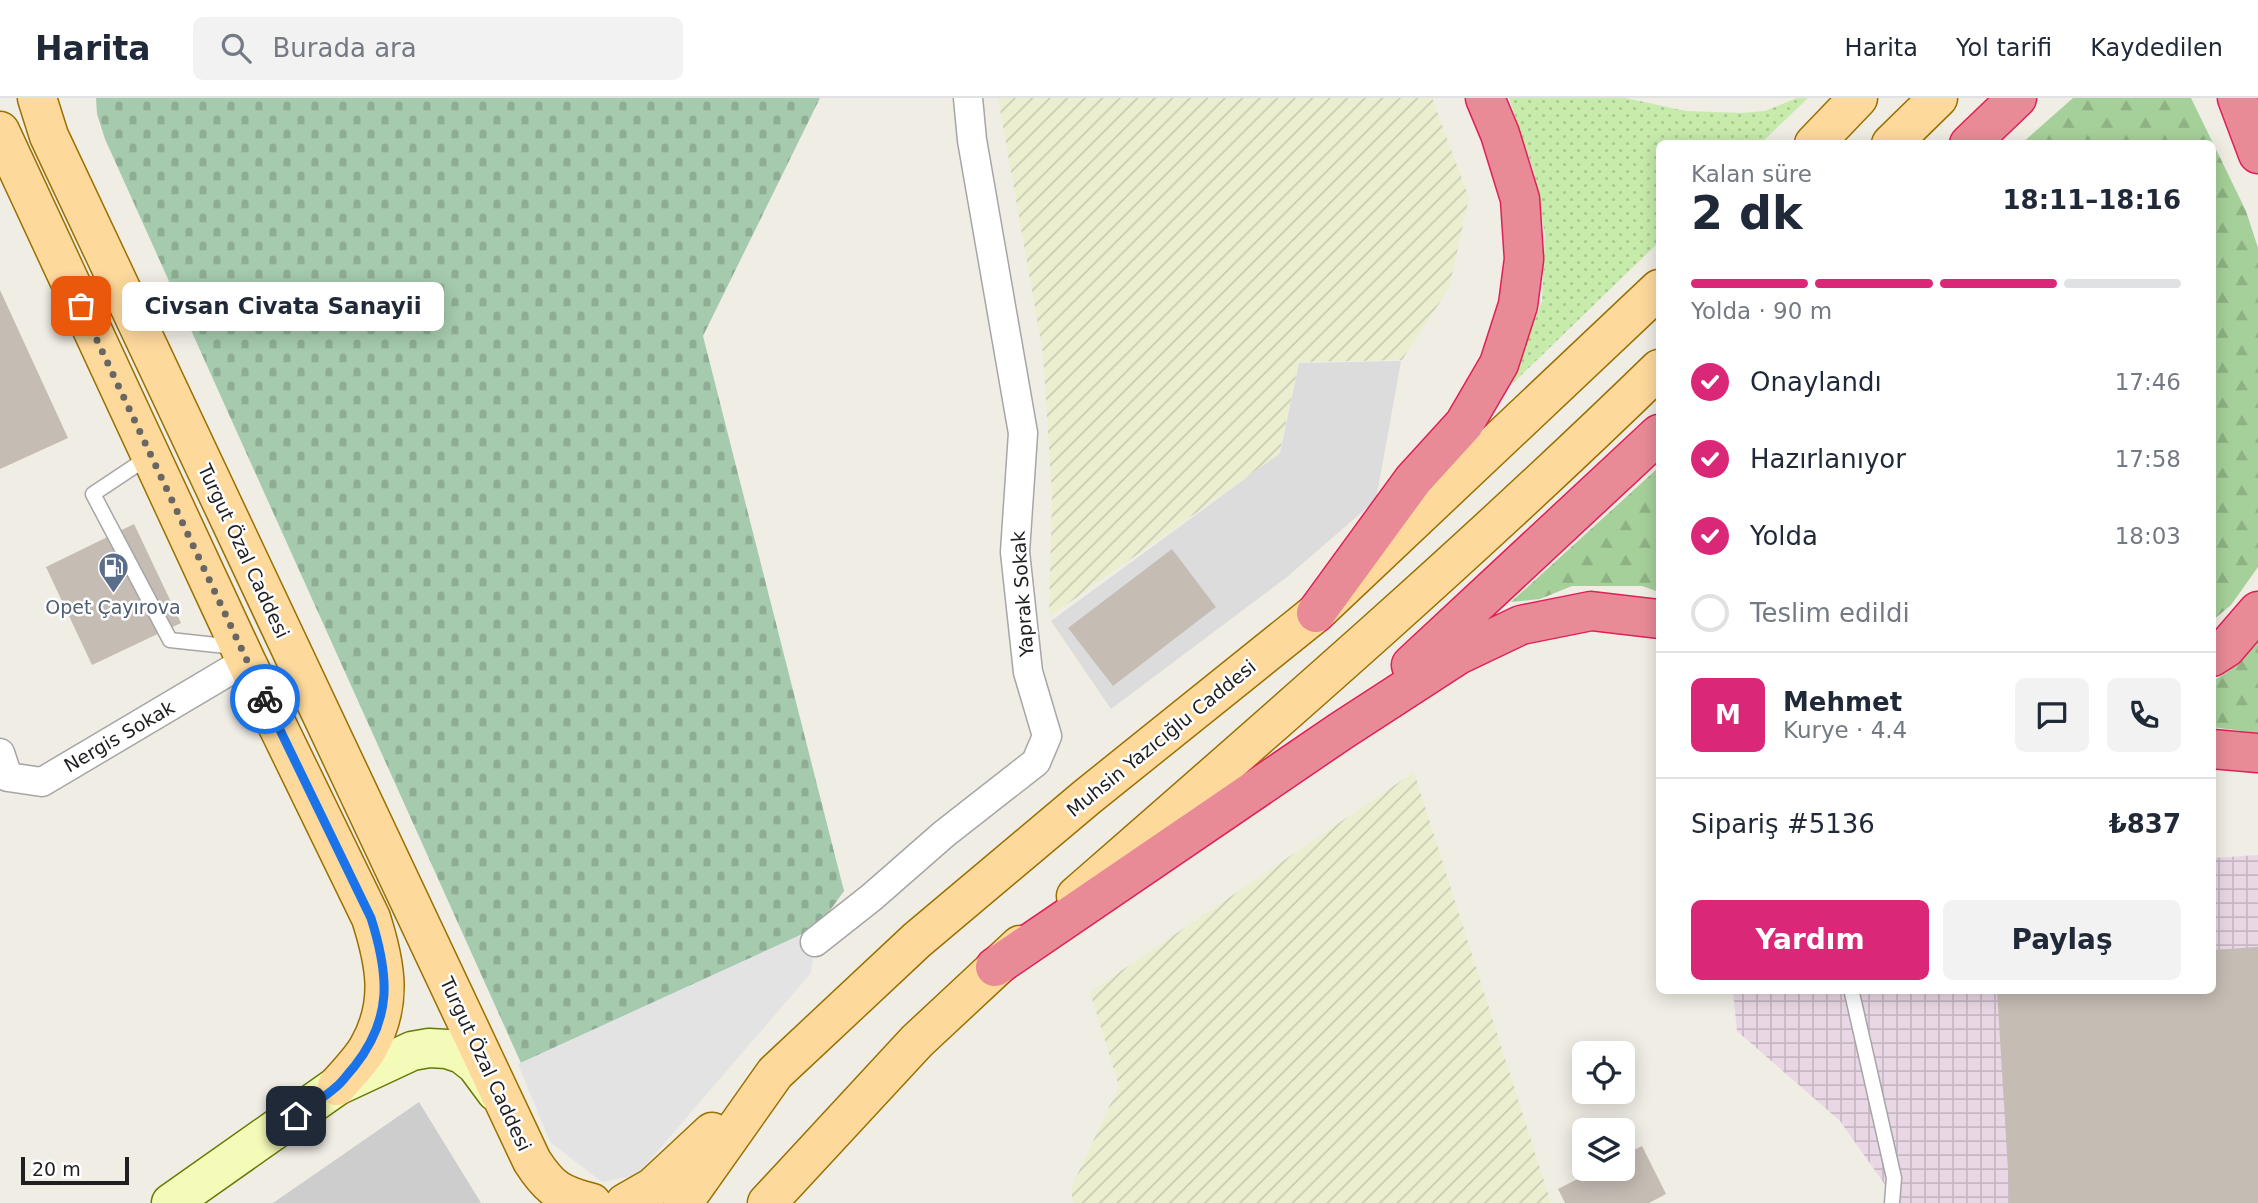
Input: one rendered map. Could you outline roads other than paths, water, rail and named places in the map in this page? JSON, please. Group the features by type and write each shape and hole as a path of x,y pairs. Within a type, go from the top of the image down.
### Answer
{"highway":[{"path":"1316,613 1413,480 1464,424 1499,364 1503,352 1517,305 1524,259 1520,199 1500,134 1485,98"},
{"path":"2237,98 2258,154"},
{"path":"1341,731 1656,437"},
{"path":"995,967 1341,731 1458,655 1521,625 1591,611 1656,619"},
{"path":"2216,654 2226,648 2258,611"},
{"path":"2216,749 2258,753"}],"main road":[{"name":"Turgut Özal Caddesi","path":"37,98 49,136 532,1161 546,1183 568,1197 592,1203"},
{"path":"1818,140 1858,98"},
{"path":"1895,140 1938,98"},
{"path":"0,131 244,655 371,918 381,949 385,977 384,1007 366,1051 337,1086"},
{"name":"Muhsin Yazıcığlu Caddesi","path":"683,1203 775,1073 917,940 1087,797 1316,613 1656,292"},
{"path":"767,1203 917,1041 995,967 1360,649 1551,474 1656,372"},
{"path":"625,1203 653,1187 775,1073"}],"street":[{"name":"Yaprak Sokak","path":"815,942 944,834 1037,762 1048,736 1028,672 1015,552 1023,433 972,140 968,98"},
{"name":"Nergis Sokak","path":"0,753 8,777 42,782 244,655"},
{"path":"171,1203 337,1086 412,1051 429,1048 447,1049 462,1054 476,1065 512,1118 543,1203"}],"lane":[{"path":"151,455 93,494 170,640 244,655"},
{"path":"1852,994 1894,1178 1892,1203"}],"place":[{"name":"Civsan Civata Sanayii","path":"81,306"},
{"name":"Opet Çayırova","path":"113,595"}]}
